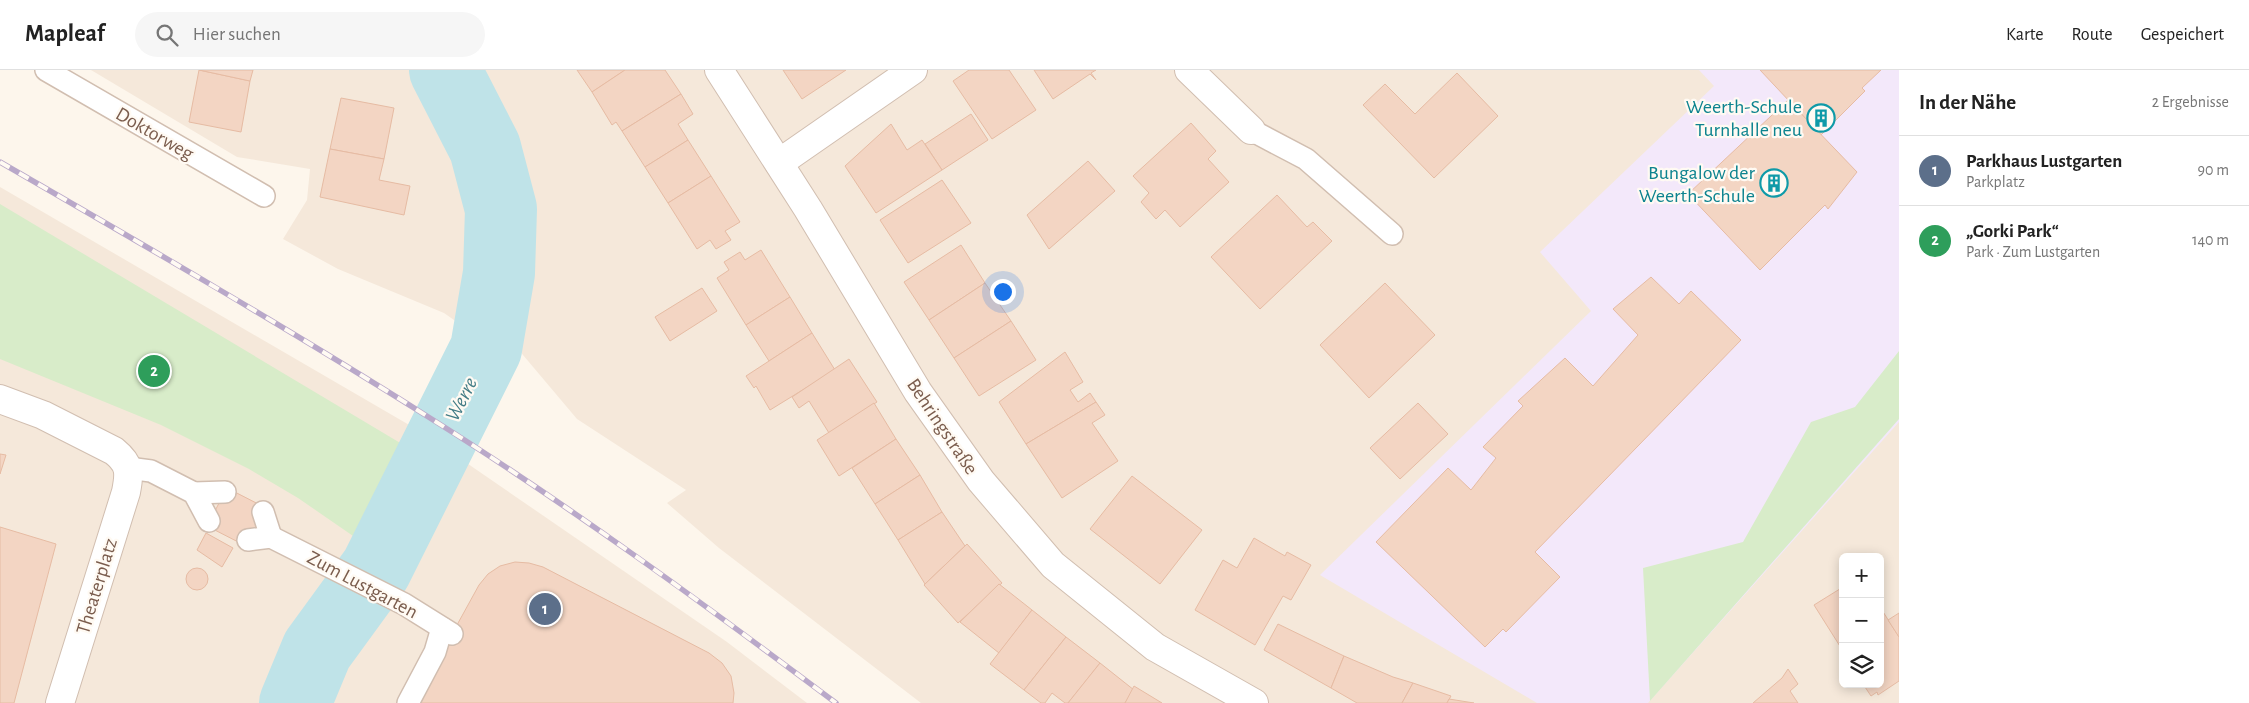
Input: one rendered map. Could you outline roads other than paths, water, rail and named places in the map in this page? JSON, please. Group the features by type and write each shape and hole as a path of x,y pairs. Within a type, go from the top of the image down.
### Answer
{"street":[{"name":"Behringstraße","path":"719,70 779,163 918,392 981,482 1053,565 1155,647 1254,703"},
{"path":"779,163 913,70"},
{"path":"1188,70 1251,130"},
{"path":"0,399 43,415 114,451 124,459 128,468"},
{"name":"Theaterplatz","path":"60,703 126,492 129,478 128,468"}],"lane":[{"name":"Doktorweg","path":"46,70 264,196"},
{"path":"1251,130 1306,159 1392,234"},
{"path":"128,468 151,471 217,506 194,493"},
{"name":"Zum Lustgarten","path":"260,529 404,604 447,631 408,703"}],"waterway":[{"name":"Werre","path":"295,703 317,650 376,569 486,349 499,273 501,209 485,148 445,70"}],"railway":[{"path":"0,162 270,320 482,451 636,556 836,703"}],"place":[{"name":"Weerth-Schule Turnhalle neu","path":"1821,118"},
{"name":"Bungalow der Weerth-Schule","path":"1774,183"},
{"name":"„Gorki Park“","path":"154,371"},
{"name":"Parkhaus Lustgarten","path":"545,609"}]}
